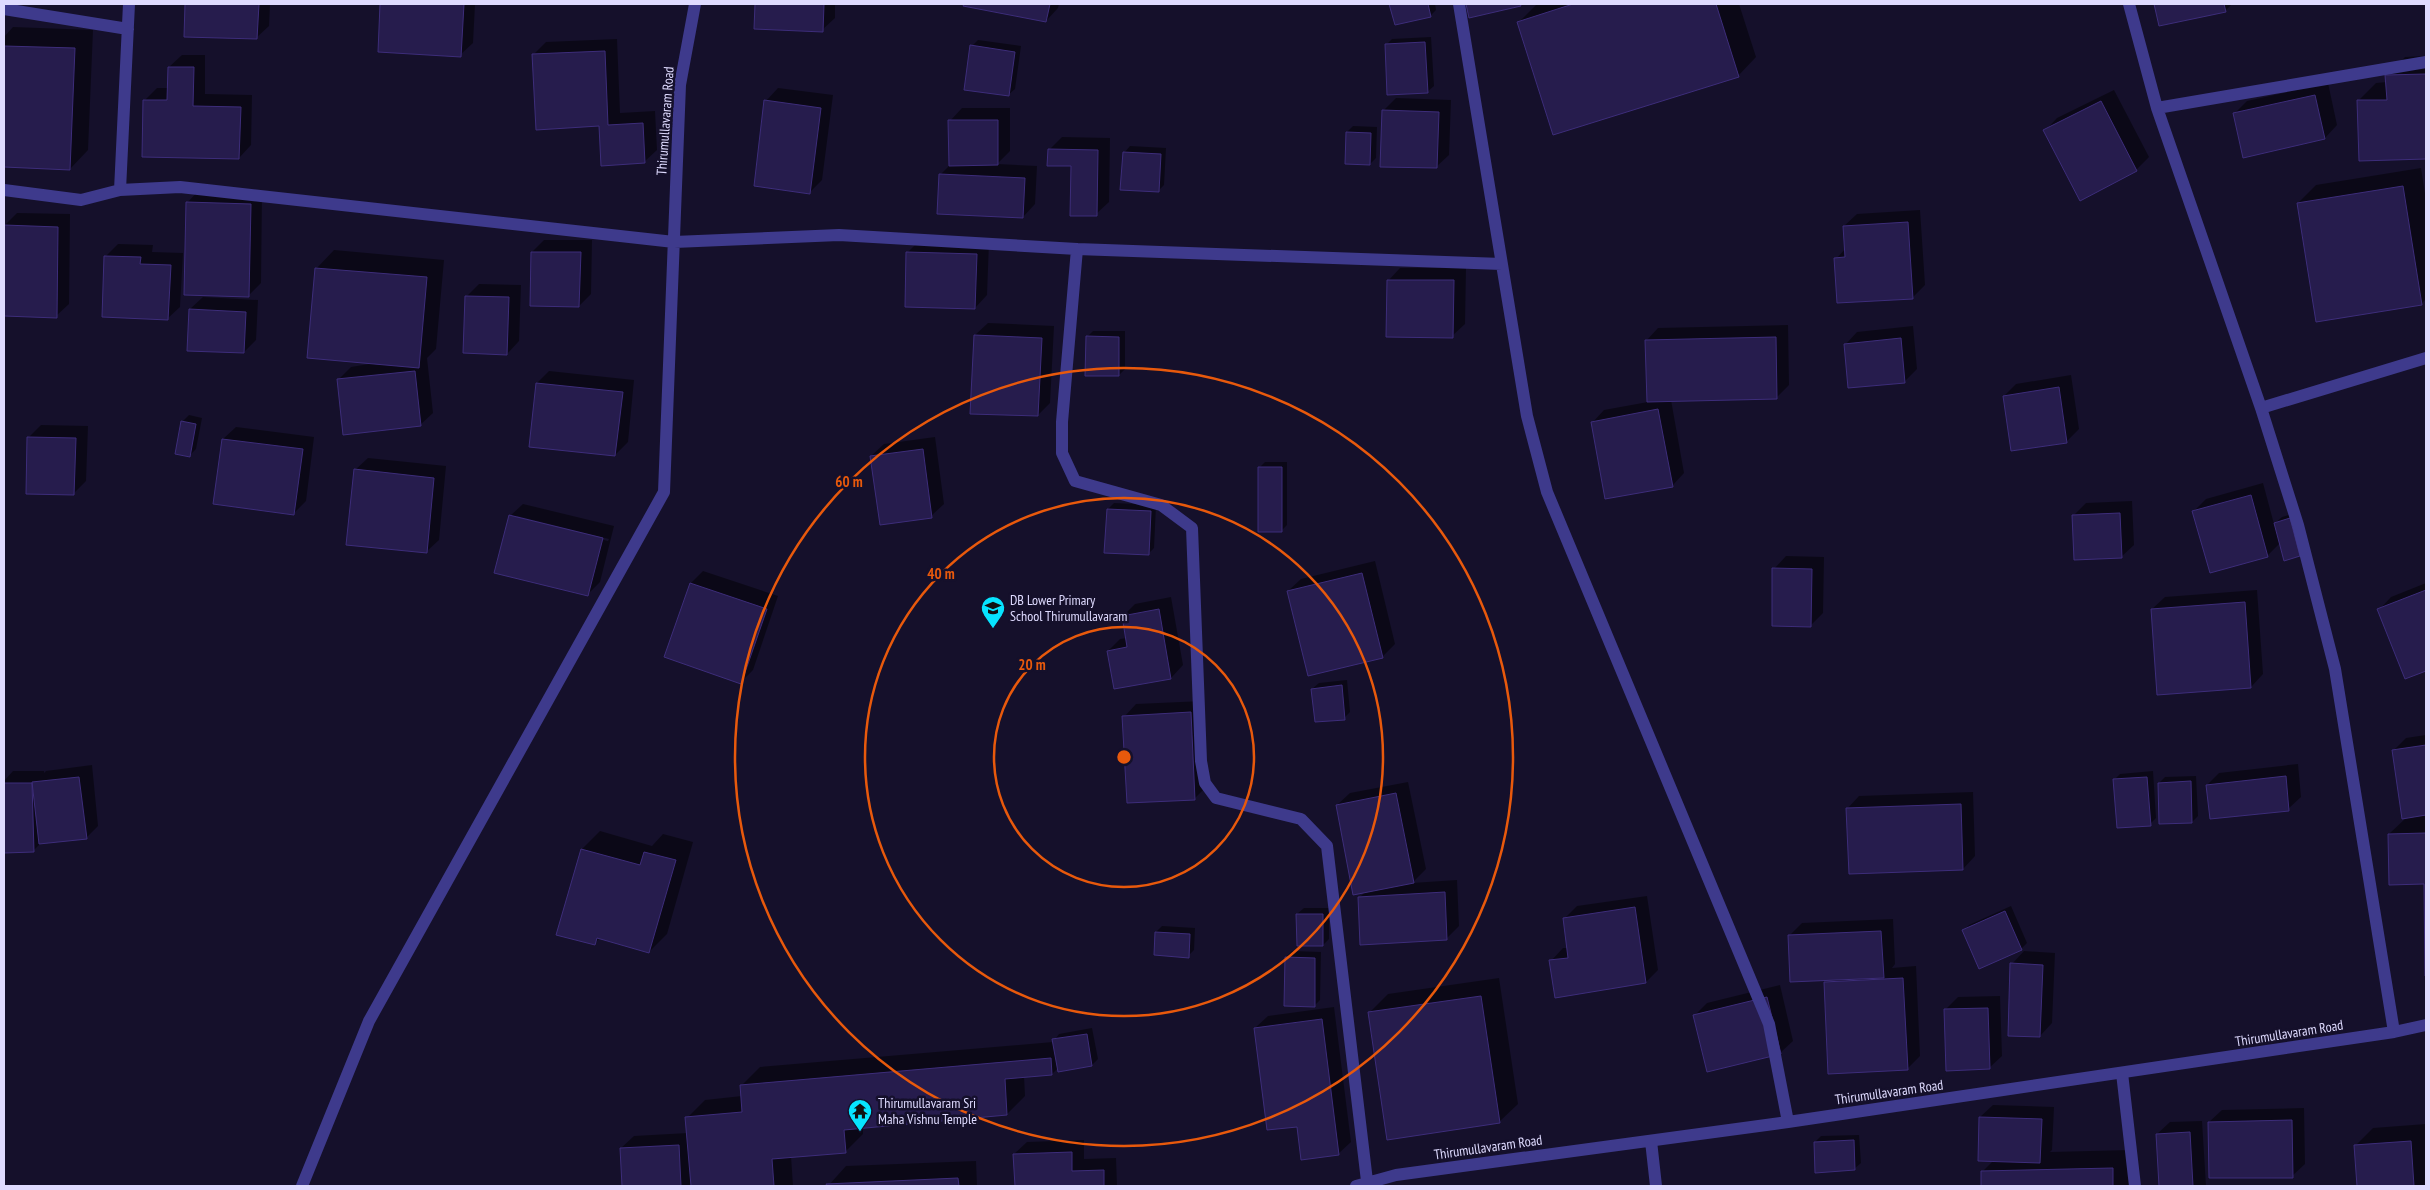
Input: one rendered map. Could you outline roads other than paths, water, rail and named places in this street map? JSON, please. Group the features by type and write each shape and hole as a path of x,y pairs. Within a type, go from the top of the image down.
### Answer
{"street":[{"path":"120,190 130,4"},
{"name":"Thirumullavaram Road","path":"302,1186 369,1021 664,492 680,85 695,4"},
{"path":"1459,4 1527,416 1547,492 1769,1024 1788,1122"},
{"path":"2129,4 2157,108 2261,408 2298,525 2335,669 2394,1032"},
{"path":"4,8 128,29"},
{"path":"2157,108 2426,62"},
{"path":"4,190 81,200 120,190 180,187 674,242 839,235 1077,250 1502,264"},
{"path":"1077,250 1062,422 1062,453 1075,481 1162,505 1192,528 1201,761 1205,783 1216,798 1301,819 1327,846 1362,1184"},
{"path":"2261,408 2426,358"},
{"name":"Thirumullavaram Road","path":"1362,1184 1396,1175 1788,1122 2394,1032 2426,1025"},
{"path":"2122,1073 2136,1186"},
{"path":"1651,1141 1656,1186"}],"place":[{"name":"DB Lower Primary School Thirumullavaram","path":"993,629"},
{"name":"Thirumullavaram Sri Maha Vishnu Temple","path":"860,1132"}]}
